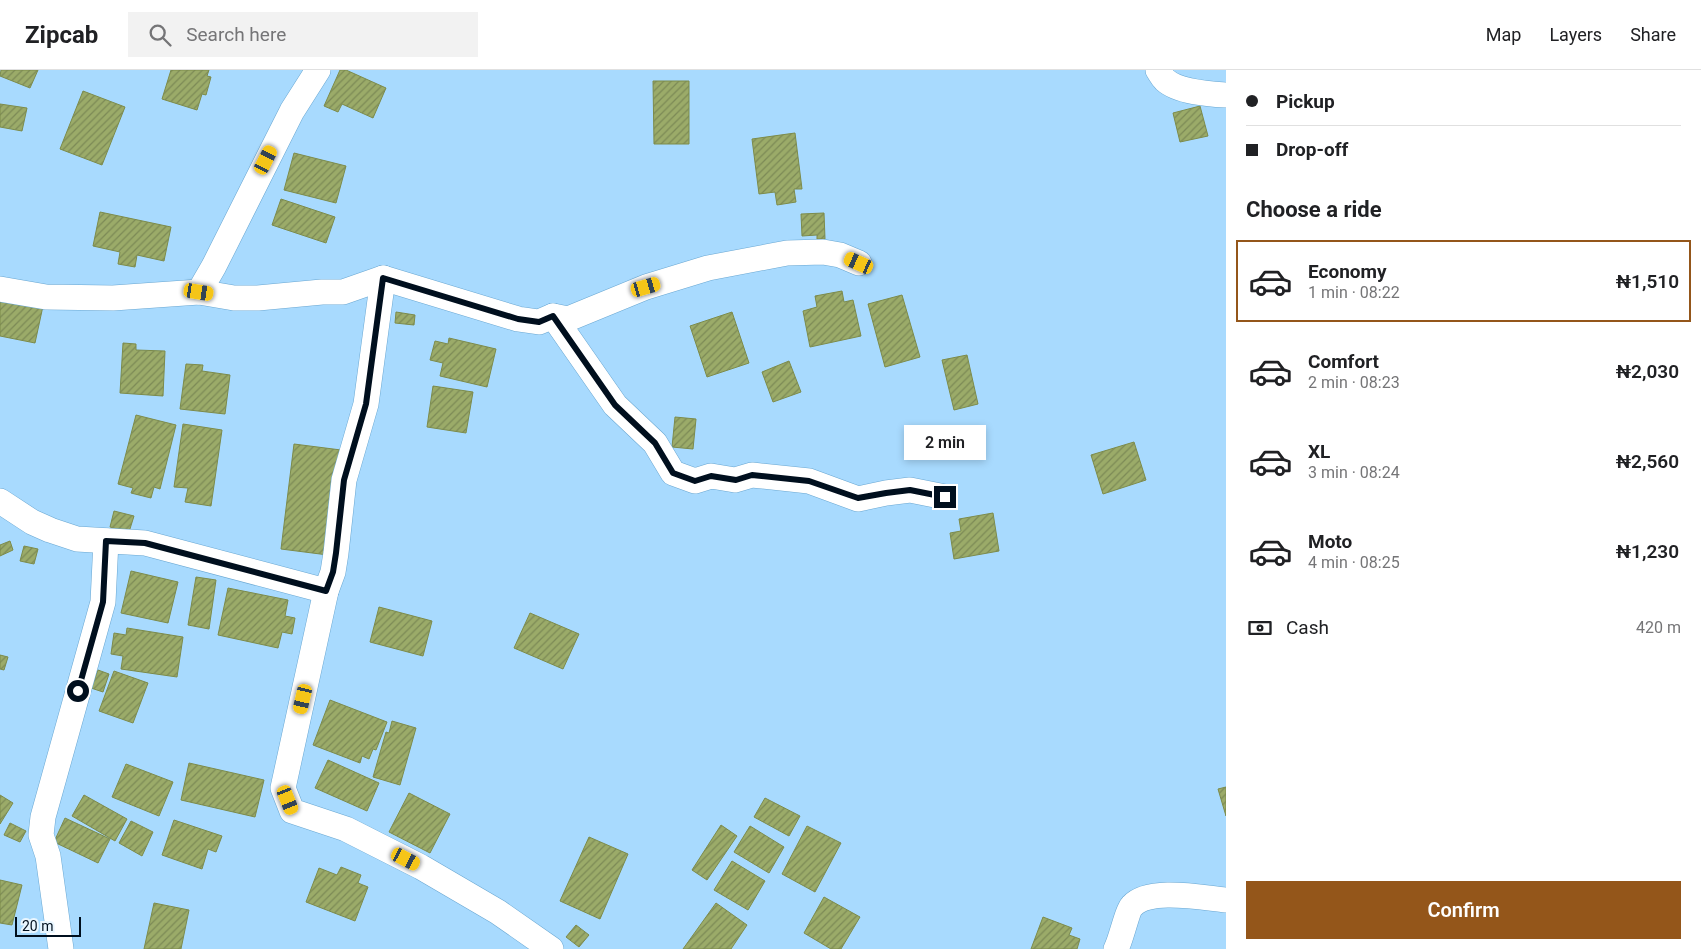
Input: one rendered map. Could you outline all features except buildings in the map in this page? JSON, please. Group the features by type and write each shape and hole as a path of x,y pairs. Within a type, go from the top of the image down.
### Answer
{"street":[{"path":"199,292 292,111 318,70"},
{"path":"1158,70 1166,80 1180,88 1202,93 1226,95"},
{"path":"0,289 46,297 113,298 199,292 234,298 258,298 343,292 383,278 518,319 539,322 553,316 568,319 646,287 708,268 787,253 823,252 840,255 859,263"},
{"path":"383,278 366,404 344,480 333,572 326,591 283,788 292,811 346,829 421,867 498,912 551,949"},
{"path":"553,316 615,405 655,443 673,473 695,481 711,476 736,480 752,475 809,481 858,498 910,490 945,497"},
{"path":"0,501 32,522 78,539 145,543 326,591"},
{"path":"61,949 48,856 41,835 43,817 103,602 106,541"},
{"path":"1116,949 1132,906 1146,898 1160,894 1226,900"}],"route":[{"path":"78,691 103,602 106,541 145,543 326,591 333,572 344,480 366,404 383,278 518,319 539,322 553,316 615,405 655,443 673,473 695,481 711,476 736,480 752,475 809,481 858,498 910,490 945,497"}]}
